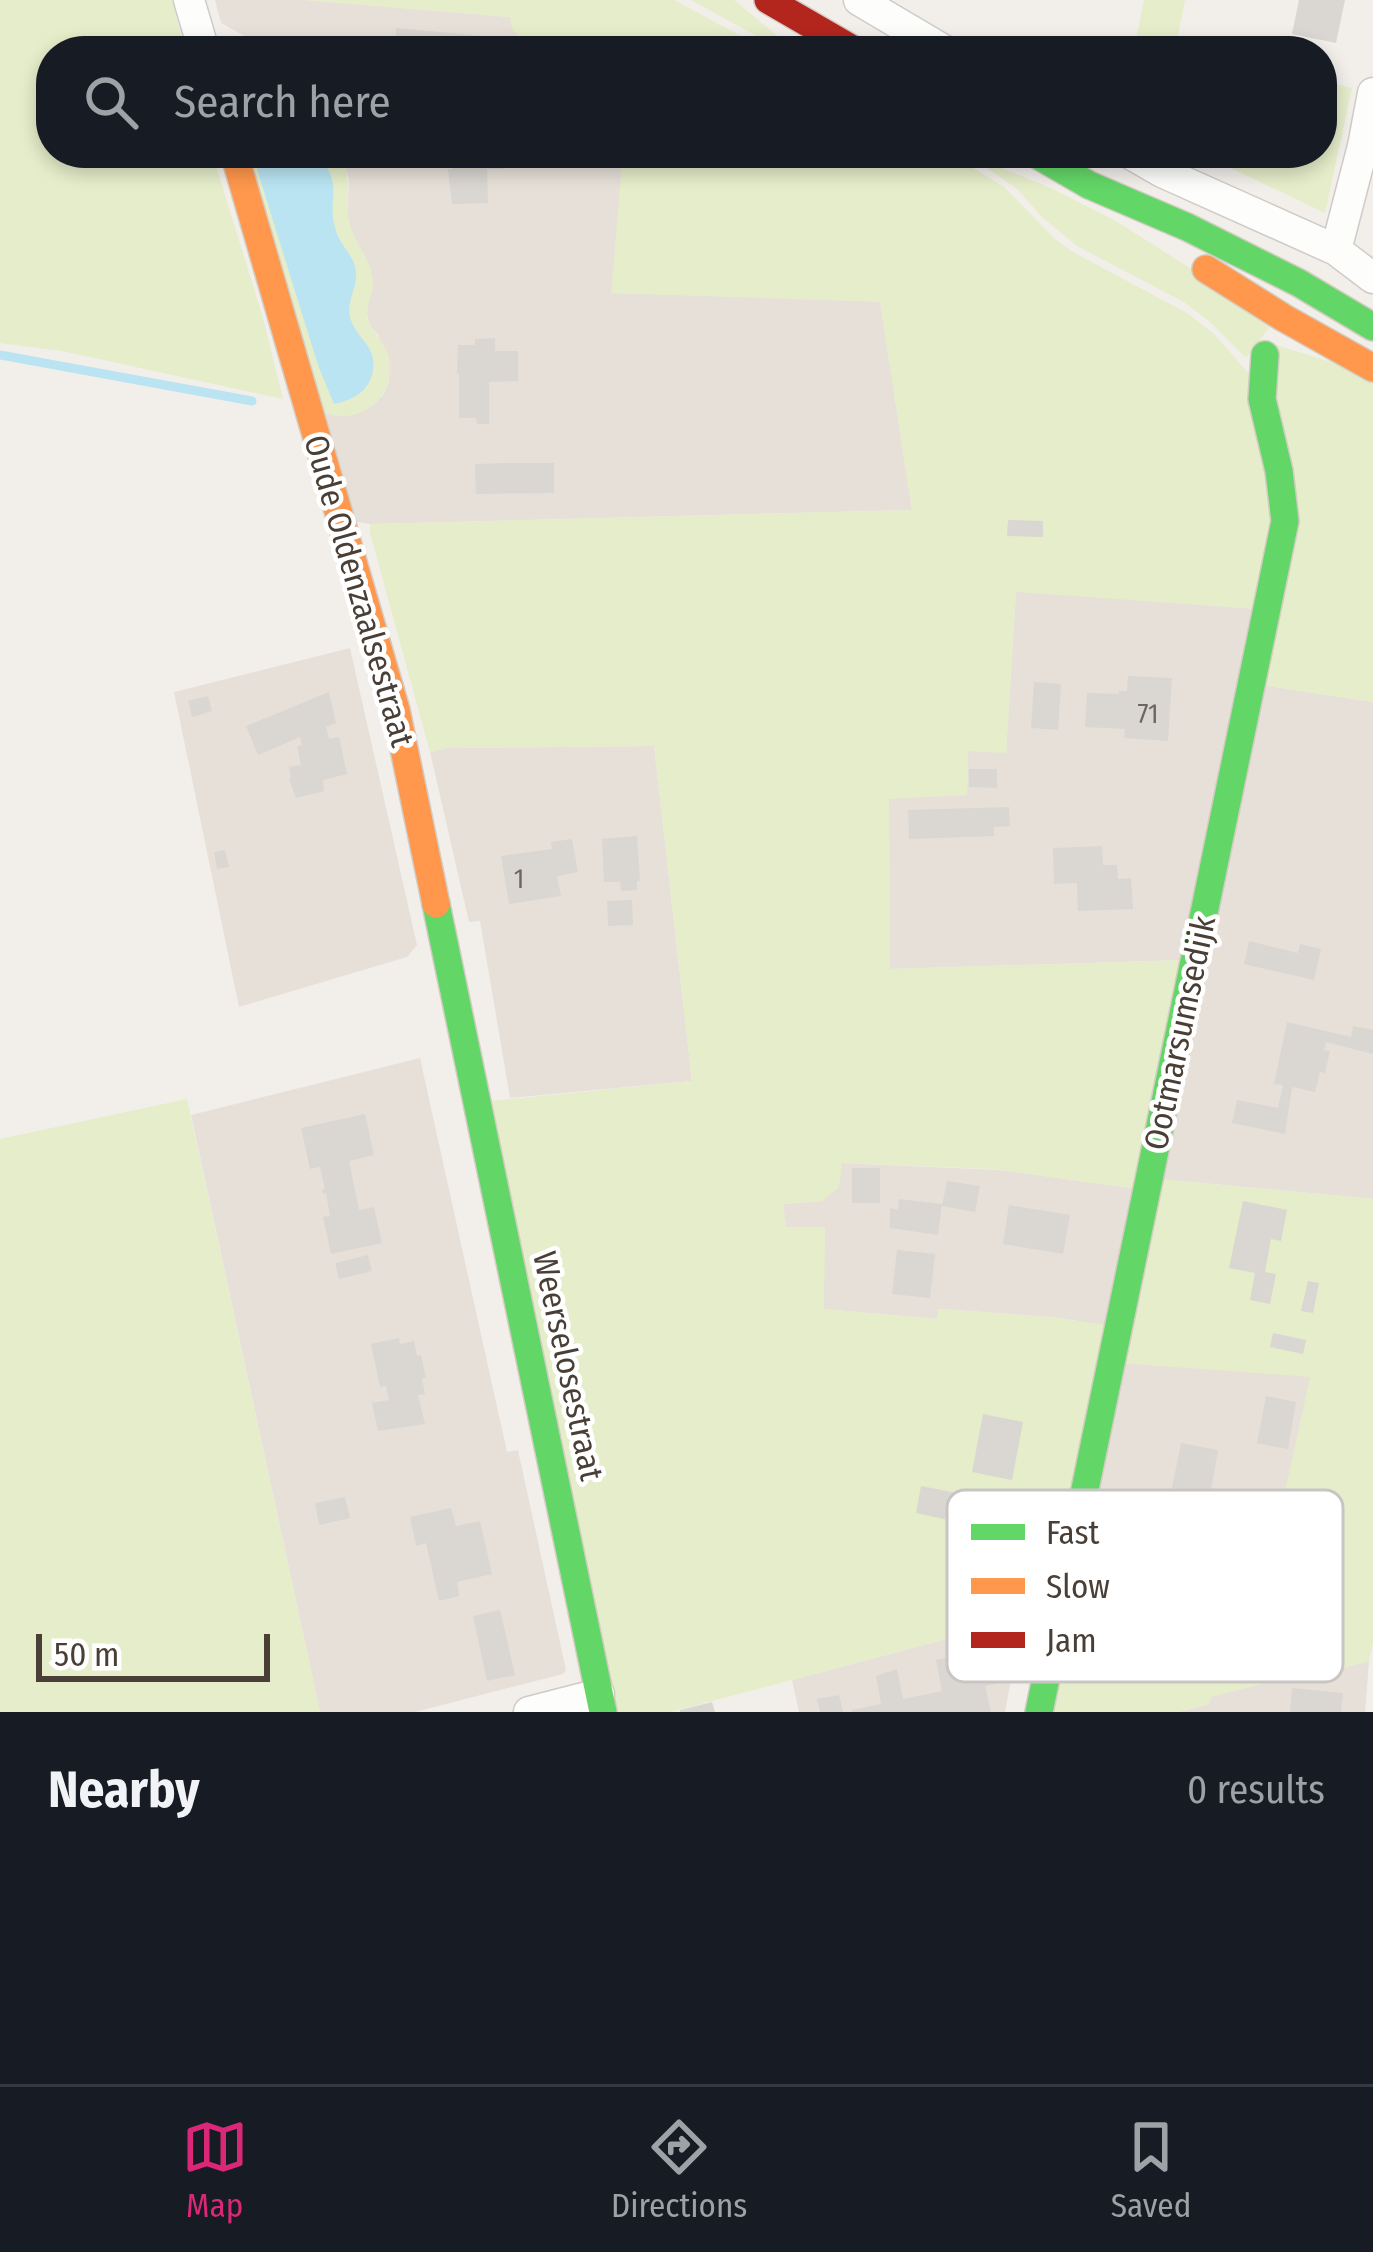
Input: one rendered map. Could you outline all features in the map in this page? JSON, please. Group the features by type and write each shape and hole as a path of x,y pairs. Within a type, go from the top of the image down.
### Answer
{"street":[{"path":"188,0 199,36"},
{"path":"768,0 830,36"},
{"path":"859,0 920,36"},
{"path":"1336,250 1373,93"},
{"name":"Oude Oldenzaalsestraat","path":"238,168 396,710 463,1034"},
{"path":"1061,168 1299,283 1373,328"},
{"path":"1155,168 1336,250 1373,278"},
{"path":"1089,184 1228,284 1373,368"},
{"name":"Ootmarsumsedijk","path":"1085,1490 1285,521 1280,475 1261,397 1265,355"},
{"name":"Weerselosestraat","path":"463,1034 601,1703"},
{"name":"Ootmarsumsedijk","path":"1039,1712 1045,1682"},
{"path":"529,1712 601,1703"}],"shaded area":[{"path":"215,0 306,0 511,17 520,36 244,36 221,23"},
{"path":"345,168 622,168 612,293 880,301 912,510 351,521 320,412 339,416 373,405 389,382 378,335 367,313 371,270 347,215"},
{"path":"1016,591 1257,609 1185,960 890,969 889,798 967,795 968,751 1006,752"},
{"path":"350,648 417,945 407,957 239,1007 174,692"},
{"path":"1261,685 1373,702 1373,1199 1159,1179"},
{"path":"654,746 692,1081 510,1098 480,921 469,922 430,752"},
{"path":"420,1058 507,1452 518,1450 566,1670 415,1712 320,1712 191,1115"},
{"path":"841,1163 999,1170 1139,1189 1110,1326 939,1309 937,1319 823,1309 825,1227 786,1227 783,1204 823,1201"},
{"path":"1122,1363 1311,1376 1286,1490 1095,1490"},
{"path":"947,1639 947,1682 1010,1682 1005,1712 799,1712 792,1680"},
{"path":"1369,1661 1365,1712 1178,1712 1209,1704 1210,1697 1267,1682 1343,1682 1343,1668"}],"green space":[{"path":"0,0 172,0 181,36 36,36 36,168 217,168 283,399 62,351 0,343"},
{"path":"306,0 674,0 741,36 519,36 510,17"},
{"path":"691,0 734,0 778,36 757,36"},
{"path":"1144,0 1185,0 1178,36 1137,36"},
{"path":"1337,84 1352,88 1337,157"},
{"path":"244,168 346,171 350,225 373,278 367,317 386,350 389,376 382,395 368,409 347,416 320,412"},
{"path":"622,168 973,168 1004,187 1073,252 1187,313 1213,333 1250,375 1273,486 1257,609 1016,592 1006,753 968,751 967,795 889,799 890,969 1185,960 1139,1189 993,1169 842,1163 839,1187 822,1201 783,1204 786,1227 825,1227 824,1309 936,1319 939,1309 1110,1326 1075,1490 947,1490 947,1639 670,1712 615,1712 491,1101 692,1081 654,746 430,752 370,524 912,510 880,302 611,293"},
{"path":"987,168 1002,168 1114,220 1274,321 1246,358 1184,302 1077,246 1016,188"},
{"path":"1230,168 1335,168 1325,213"},
{"path":"1276,345 1373,375 1373,702 1261,685"},
{"path":"187,1099 320,1712 0,1712 0,1139"},
{"path":"1159,1179 1373,1199 1373,1642 1369,1661 1343,1668 1343,1490 1286,1490 1310,1377 1122,1363"},
{"path":"1055,1682 1267,1682 1211,1697 1209,1704 1178,1712 1049,1712"}],"water":[{"path":"257,168 327,168 333,183 336,231 356,273 350,314 369,349 373,370 360,393 334,404"}],"building":[{"path":"1299,0 1345,0 1337,38 1292,34"},
{"path":"396,28 484,36 396,36"},
{"path":"504,168 487,169 488,203 452,204 448,169"},
{"path":"495,338 495,351 518,351 518,381 489,382 489,424 477,424 476,418 459,418 458,345"},
{"path":"554,463 554,493 476,494 475,464"},
{"path":"1008,520 1043,521 1043,537 1007,536"},
{"path":"1128,676 1172,678 1168,741 1124,738 1125,729 1085,727 1087,693 1127,691"},
{"path":"1034,682 1061,684 1058,730 1031,728"},
{"path":"329,692 336,723 326,727 329,739 339,737 347,774 323,780 324,791 296,798 289,767 301,765 300,737 258,755 246,726"},
{"path":"208,696 212,711 192,717 188,701"},
{"path":"969,769 997,769 997,788 969,787"},
{"path":"1009,807 1010,826 994,827 994,836 909,839 908,810"},
{"path":"637,836 640,881 637,890 621,891 620,882 604,882 602,839"},
{"path":"572,839 578,872 557,876 561,896 509,904 501,856 552,849 551,842"},
{"path":"1102,846 1103,865 1117,865 1118,879 1131,878 1133,909 1078,911 1077,883 1054,884 1053,848"},
{"path":"225,850 229,867 217,869 214,852"},
{"path":"632,900 633,925 608,926 607,901"},
{"path":"1249,941 1298,953 1300,944 1321,949 1314,980 1244,964"},
{"path":"1287,1022 1351,1037 1353,1026 1373,1030 1373,1054 1326,1042 1324,1050 1330,1051 1315,1092 1292,1087 1285,1134 1232,1123 1237,1100 1278,1108 1283,1085 1274,1084"},
{"path":"365,1114 374,1155 349,1161 359,1210 374,1207 382,1243 331,1254 323,1217 330,1216 320,1167 310,1169 301,1128"},
{"path":"852,1168 880,1168 880,1203 852,1203"},
{"path":"947,1181 980,1186 975,1212 942,1206"},
{"path":"899,1199 942,1204 938,1235 890,1228 890,1208 898,1210"},
{"path":"1243,1201 1287,1210 1281,1241 1271,1239 1265,1272 1276,1274 1270,1304 1250,1300 1255,1273 1229,1268"},
{"path":"1009,1205 1070,1215 1063,1254 1003,1244"},
{"path":"897,1250 935,1254 930,1298 892,1294"},
{"path":"368,1255 372,1271 339,1279 335,1263"},
{"path":"1308,1281 1319,1283 1313,1313 1301,1311"},
{"path":"1273,1333 1306,1340 1303,1354 1270,1347"},
{"path":"399,1338 400,1344 414,1341 417,1356 421,1355 425,1394 418,1395 425,1424 378,1431 372,1403 389,1400 386,1386 380,1387 371,1344"},
{"path":"1266,1396 1296,1402 1288,1449 1257,1443"},
{"path":"983,1414 1023,1422 1012,1480 972,1472"},
{"path":"1181,1443 1218,1450 1211,1490 1172,1488"},
{"path":"921,1486 947,1491 947,1520 916,1513"},
{"path":"345,1497 350,1518 319,1525 315,1503"},
{"path":"451,1508 456,1526 480,1521 492,1574 457,1582 459,1596 439,1601 426,1543 416,1546 410,1517"},
{"path":"500,1610 515,1675 487,1681 473,1616"},
{"path":"947,1658 947,1682 1002,1682 985,1686 991,1712 852,1712 881,1704 876,1676 897,1669 903,1699 942,1691 936,1660"},
{"path":"1292,1688 1343,1693 1341,1712 1290,1712"},
{"path":"839,1695 843,1712 820,1712 817,1699"},
{"path":"712,1702 715,1712 680,1712 680,1710"}],"waterway":[{"path":"0,355 252,401"}],"traffic: fast":[{"path":"1060,168 1299,283 1373,327"},
{"path":"1085,1490 1285,521 1262,399 1265,355"},
{"path":"436,904 603,1712"},
{"path":"1039,1712 1045,1682"}],"traffic: slow":[{"path":"238,168 396,710 436,904"},
{"path":"1206,269 1373,368"}],"traffic: jam":[{"path":"768,0 830,36"}]}
